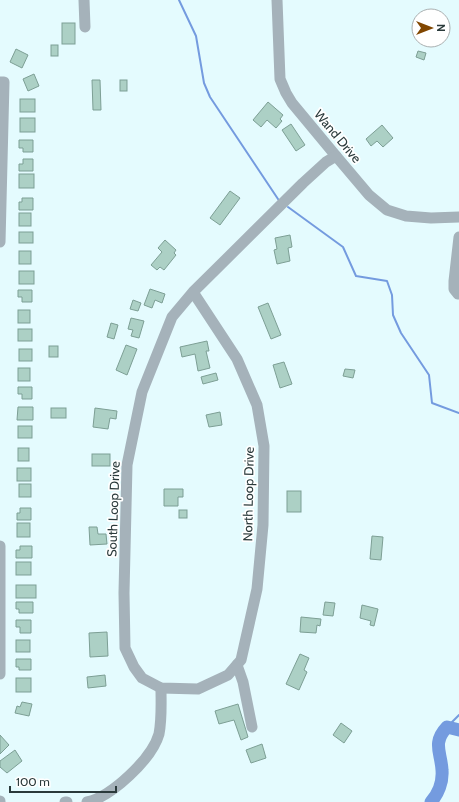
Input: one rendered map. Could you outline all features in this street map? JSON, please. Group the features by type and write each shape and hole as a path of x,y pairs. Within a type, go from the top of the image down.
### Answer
{"street":[{"path":"84,0 85,27"},
{"name":"Wand Drive","path":"277,0 280,79 292,103 336,156 369,194 387,210 406,216 431,218 459,216"},
{"path":"0,242 2,82"},
{"name":"South Loop Drive","path":"198,689 161,688 142,678 134,667 125,648 124,593 127,465 142,392 156,352 172,317 193,292 303,183 326,162 336,156"},
{"path":"458,294 454,289 454,282 459,237"},
{"name":"North Loop Drive","path":"193,292 237,359 257,404 264,446 263,525 257,589 241,660 228,675 198,689"},
{"path":"0,546 0,674"},
{"path":"237,665 243,682 252,727"},
{"path":"87,802 95,800 120,783 140,764 152,747 158,736 161,723 161,688"}],"building":[{"path":"62,23 75,23 75,44 62,44"},
{"path":"51,45 58,45 58,56 51,56"},
{"path":"16,49 28,55 22,68 10,62"},
{"path":"418,51 426,53 424,60 416,57"},
{"path":"34,74 39,86 28,91 23,79"},
{"path":"92,80 100,80 101,110 93,110"},
{"path":"120,80 127,80 127,91 120,91"},
{"path":"20,99 35,99 35,112 20,112"},
{"path":"268,102 283,115 280,119 282,121 276,128 267,120 261,127 253,120"},
{"path":"20,118 35,118 35,132 20,132"},
{"path":"291,124 305,145 296,151 282,130"},
{"path":"382,125 393,138 383,147 377,141 371,146 366,139"},
{"path":"19,140 33,140 33,152 23,152 23,148 19,148"},
{"path":"23,159 33,159 33,171 19,171 19,164 23,164"},
{"path":"19,174 34,174 34,188 19,188"},
{"path":"230,191 240,198 220,225 210,218"},
{"path":"22,198 33,198 33,210 19,210 19,202 22,202"},
{"path":"19,213 31,213 31,226 19,226"},
{"path":"19,232 33,232 33,243 19,243"},
{"path":"290,235 292,247 288,248 290,261 277,264 274,250 277,249 275,238"},
{"path":"165,240 176,250 174,253 176,255 164,270 160,267 157,270 151,265 162,252 158,248"},
{"path":"19,251 31,251 31,264 19,264"},
{"path":"19,271 34,271 34,284 19,284"},
{"path":"150,289 165,294 162,303 155,300 152,308 144,305"},
{"path":"18,290 32,290 32,302 22,302 22,297 18,297"},
{"path":"133,300 141,303 138,311 130,309"},
{"path":"268,303 281,335 271,339 258,307"},
{"path":"18,310 30,310 30,323 18,323"},
{"path":"131,318 144,321 139,338 131,336 133,330 128,329"},
{"path":"111,323 118,325 114,339 107,337"},
{"path":"18,329 32,329 32,341 18,341"},
{"path":"207,341 209,351 206,351 210,368 198,371 195,354 182,357 180,347"},
{"path":"126,345 137,349 127,375 116,370"},
{"path":"49,346 58,346 58,357 49,357"},
{"path":"19,349 32,349 32,361 19,361"},
{"path":"284,362 292,384 280,388 273,365"},
{"path":"18,368 30,368 30,381 18,381"},
{"path":"345,369 355,370 353,378 343,376"},
{"path":"216,373 218,380 203,384 201,377"},
{"path":"18,387 32,387 32,399 22,399 22,394 18,394"},
{"path":"18,407 33,407 33,420 17,420"},
{"path":"51,408 66,408 66,418 51,418"},
{"path":"95,408 117,411 116,419 110,418 108,429 93,427"},
{"path":"220,412 222,425 209,427 206,415"},
{"path":"18,426 32,426 32,438 18,438"},
{"path":"18,448 29,448 29,461 18,461"},
{"path":"92,454 110,454 110,466 92,466"},
{"path":"17,468 31,468 31,481 17,481"},
{"path":"19,484 31,484 31,497 19,497"},
{"path":"164,489 183,489 183,497 178,497 178,506 164,506"},
{"path":"287,491 301,491 301,512 287,512"},
{"path":"20,508 31,508 31,520 17,520 17,513 20,513"},
{"path":"179,510 187,510 187,518 179,518"},
{"path":"17,523 30,523 30,537 17,537"},
{"path":"89,527 97,527 98,534 106,534 107,544 90,545"},
{"path":"372,536 383,537 381,560 370,559"},
{"path":"20,546 32,546 32,558 16,558 16,550 20,550"},
{"path":"16,562 31,562 31,575 16,575"},
{"path":"16,585 36,585 36,598 16,598"},
{"path":"16,602 33,602 33,613 19,613 19,609 16,609"},
{"path":"325,602 335,603 333,616 323,615"},
{"path":"362,605 378,609 374,626 370,625 371,621 360,618"},
{"path":"301,617 321,619 320,626 317,625 316,633 300,632"},
{"path":"16,620 31,620 31,633 20,633 20,627 16,627"},
{"path":"107,632 108,656 90,657 89,633"},
{"path":"16,640 30,640 30,652 16,652"},
{"path":"300,654 309,658 304,670 307,672 299,690 286,684"},
{"path":"16,659 31,659 31,670 19,670 19,667 16,667"},
{"path":"105,675 106,686 88,688 87,677"},
{"path":"16,678 31,678 31,692 16,692"},
{"path":"22,702 32,704 29,716 15,713 17,706 20,707"},
{"path":"238,704 248,737 241,740 234,720 219,724 215,711"},
{"path":"341,723 352,731 344,743 333,735"},
{"path":"0,735 9,745 0,754"},
{"path":"262,744 266,758 251,763 246,750"},
{"path":"15,750 22,761 7,773 0,767 0,761"}],"waterway":[{"path":"179,0 196,36 204,83 210,97 280,202"},
{"path":"288,207 343,247 356,276 387,281 392,295 393,315 401,333 429,375 432,403 459,413"},
{"path":"447,727 459,715"},
{"path":"431,802 438,792 442,779 438,748 440,738 447,727 459,730"}]}
